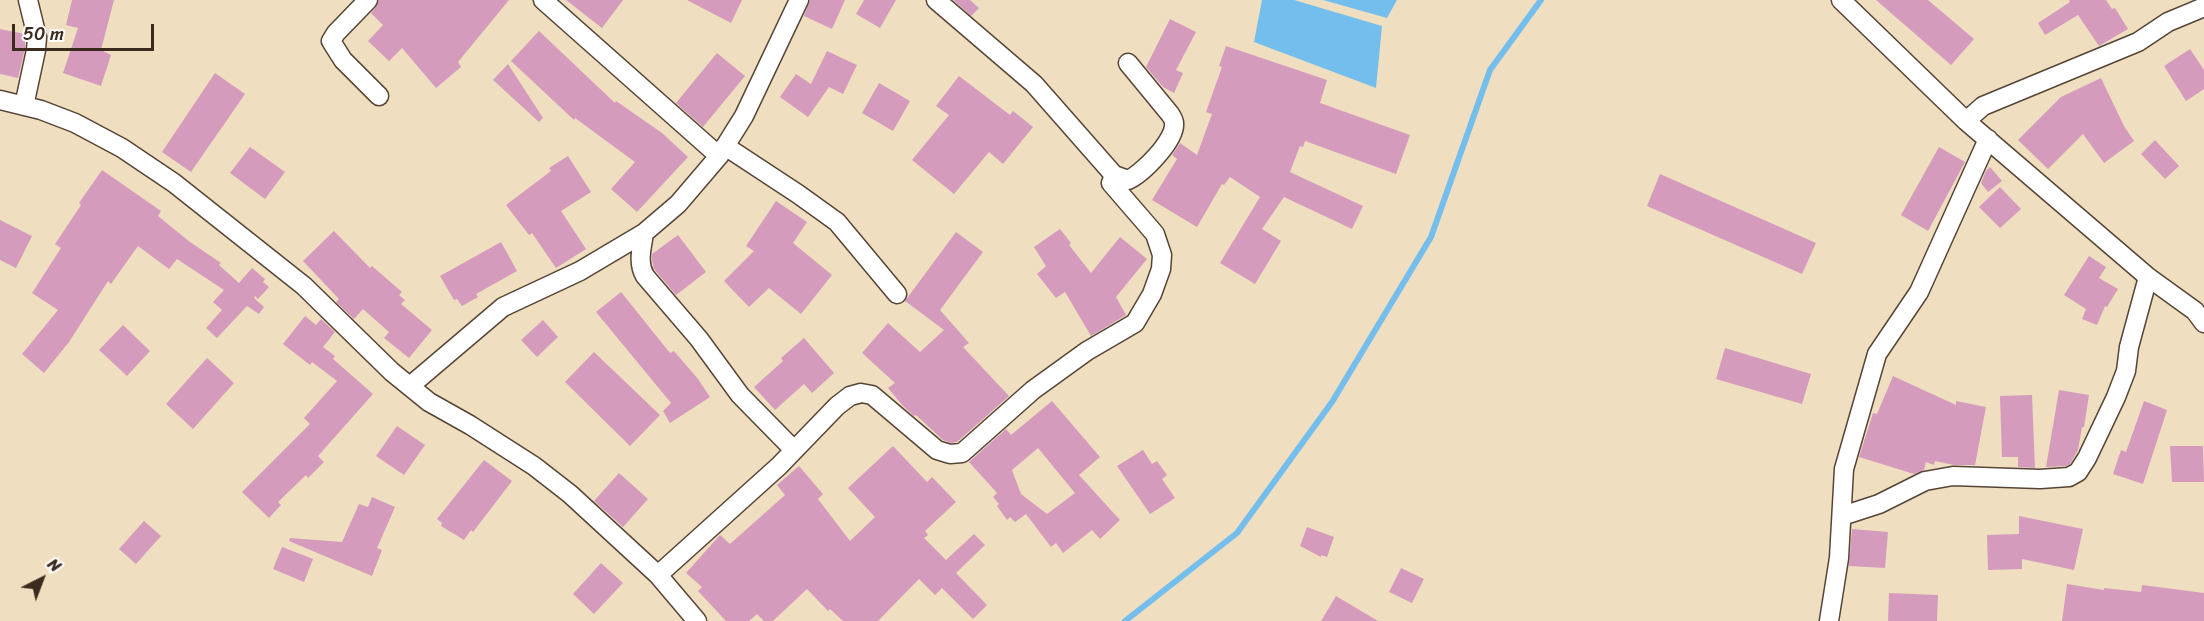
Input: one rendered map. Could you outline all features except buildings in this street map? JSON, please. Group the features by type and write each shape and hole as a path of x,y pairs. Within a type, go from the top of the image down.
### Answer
{"street":[{"path":"24,106 37,37 28,0"},
{"path":"368,0 331,41 343,60 379,96"},
{"path":"410,386 503,307 580,271 644,232 678,204 722,151 744,116 799,0"},
{"path":"936,0 1034,84 1114,175 1128,180 1140,173 1171,137 1174,123 1162,103 1128,63"},
{"path":"1841,0 1966,120 2148,277 2195,311 2204,323"},
{"path":"548,2 722,151 798,194 837,222 897,294"},
{"path":"1966,120 1983,106 2139,42 2168,22 2204,7"},
{"path":"0,100 75,123 122,148 174,183 304,286 429,402 534,466 570,494 658,575 696,621"},
{"path":"1829,621 1839,558 1844,469 1877,354 1919,292 1988,139"},
{"path":"658,575 771,473 837,406 850,396 861,393 872,395 937,450 950,454 962,453 1033,390 1087,351 1135,323 1152,294 1161,269 1162,255 1155,234 1111,183 1114,175"},
{"path":"644,232 640,261 645,276 699,339 740,395 794,450"},
{"path":"1842,516 1879,504 1925,481 1953,476 2040,479 2069,477 2078,472 2092,448 2126,371 2129,347 2148,277"}],"water":[{"path":"1262,0 1294,0 1382,26 1376,88 1254,42"},
{"path":"1323,0 1397,0 1387,18"}],"waterway":[{"path":"1125,621 1237,533 1332,402 1431,237 1490,70 1541,0"}]}
